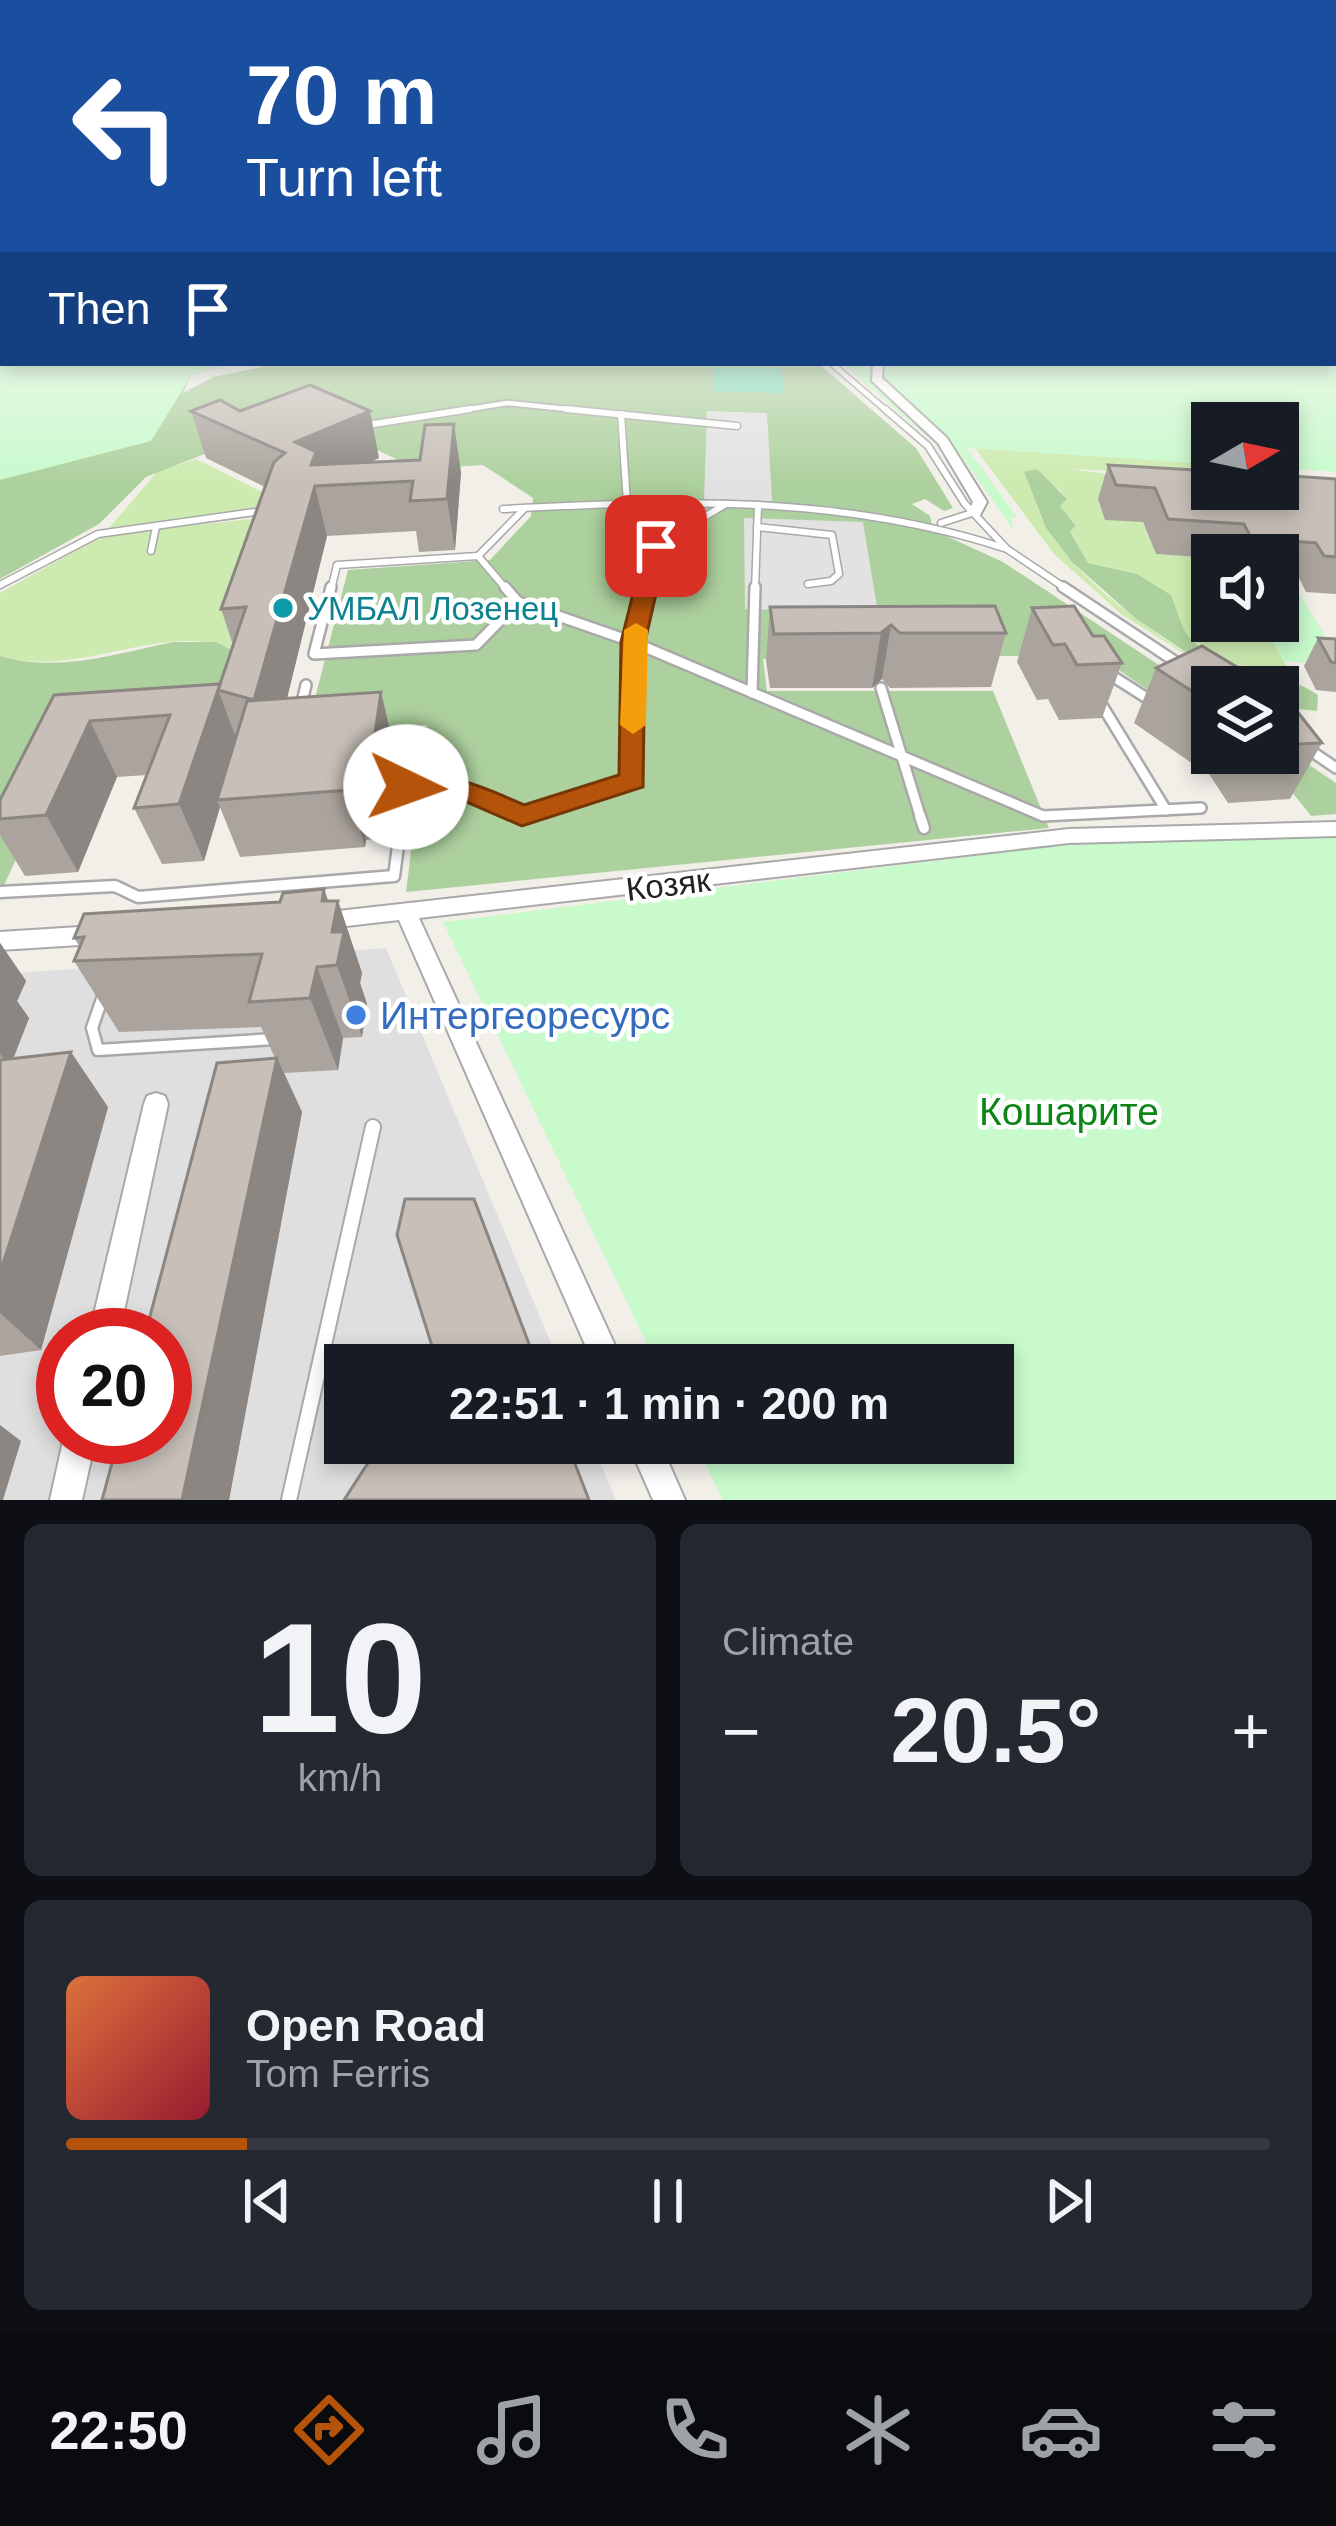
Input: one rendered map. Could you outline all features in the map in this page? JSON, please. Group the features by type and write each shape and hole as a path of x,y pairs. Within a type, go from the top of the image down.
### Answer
{"street":[{"path":"878,366 876,379 954,455 980,502 976,512"},
{"name":"Козяк","path":"287,923 407,915 1069,836 1336,829"},
{"path":"407,915 600,1344"},
{"path":"0,941 125,933"},
{"path":"110,1308 156,1104"},
{"path":"66,1500 74,1464"},
{"path":"653,1464 669,1500"}],"lane":[{"path":"835,366 928,446 1007,549"},
{"path":"358,427 507,403 737,425"},
{"path":"621,414 627,503"},
{"path":"503,509 627,503 758,505 848,509 939,524 1007,549 1191,672"},
{"path":"406,787 464,789 522,816 633,781 633,642 656,546 726,504"},
{"path":"752,693 758,505"},
{"path":"0,585 98,533 276,507"},
{"path":"518,602 476,645 314,654 338,565 478,556 525,508"},
{"path":"939,524 976,512"},
{"path":"151,551 156,527"},
{"path":"757,527 832,535 839,574 831,581 808,584"},
{"path":"478,556 518,602 633,642 1043,816 1201,808"},
{"path":"1092,670 1103,670 1151,701"},
{"path":"296,723 306,686"},
{"path":"881,688 924,828"},
{"path":"1097,696 1166,810"},
{"path":"0,892 115,886 138,897 394,876 413,733 373,736"},
{"path":"1299,743 1336,768"},
{"path":"105,990 92,1028 98,1050 113,1053 281,1039"},
{"path":"289,1500 374,1127"}],"shaded area":[{"path":"707,411 767,413 772,501 704,499"},
{"path":"744,518 863,522 878,613 745,609"},
{"path":"386,948 551,1344 324,1344 324,1464 601,1464 616,1500 0,1500 0,974"}],"green space":[{"path":"0,366 220,366 191,376 151,441 0,480"},
{"path":"220,366 191,376 183,393 213,377 267,366 821,366 916,448 953,508 944,511 925,499 912,504 930,516 933,530 1003,562 1191,686 1191,700 1164,701 1107,662 1083,655 763,659 767,691 993,691 1049,828 406,892 427,725 306,733 348,570 490,560 531,516 533,498 483,465 418,469 325,426 238,441 146,477 99,524 0,579 0,377"},
{"path":"845,366 1336,366 1336,472 1299,469 1299,402 1191,402 1191,463 967,448 1016,516 1011,517 1013,529 955,447 945,445 973,503 937,445"},
{"path":"866,366 1067,454 1191,463 1191,474 1071,469 1191,486 1191,510 1197,510 1143,522 1156,554 1191,556 1191,639 1137,574 1088,563 1070,530 1076,525 1059,506 1067,499 1058,488 1024,473 1046,526 1067,556 1129,613 1206,666 1121,614 1054,554 975,448 967,448 1016,516 1011,517 1013,529 955,447 945,445 973,503 937,445 863,382"},
{"path":"714,367 781,368 784,393 713,391"},
{"path":"196,459 280,501 253,510 108,529 157,472"},
{"path":"1037,469 1067,499 1060,506 1076,526 1070,531 1088,563 1137,574 1171,595 1191,642 1241,666 1207,666 1135,618 1072,562 1046,528 1024,472"},
{"path":"259,518 234,650 179,641 60,661 0,656 0,593 101,536"},
{"path":"1299,593 1336,654 1336,665 1283,661 1273,642 1299,642"},
{"path":"173,642 216,642 234,651 230,729 70,742 0,894 0,656 65,662"},
{"path":"1196,642 1273,642 1286,666 1244,666 1227,662"},
{"path":"1299,685 1318,695 1317,711 1299,709"},
{"path":"1299,758 1336,783 1336,814 1311,816 1278,774 1299,774"},
{"name":"Кошарите","path":"1336,837 1336,1500 723,1500 705,1464 1014,1464 1014,1344 647,1344 443,922 1070,844"}],"building":[{"path":"310,385 370,411 295,442 316,452 311,465 420,460 425,425 454,424 447,499 410,501 413,481 315,486 254,700 218,690 246,607 221,609 274,462 285,453 191,411 220,400 240,411"},
{"path":"1108,465 1191,470 1191,510 1299,510 1299,476 1336,479 1336,557 1324,556 1316,543 1299,542 1299,534 1249,534 1244,524 1168,519 1155,488 1116,485"},
{"path":"995,606 1006,633 900,633 891,625 881,633 774,634 770,607"},
{"path":"1074,606 1093,636 1104,636 1122,663 1077,665 1065,644 1053,645 1032,608"},
{"path":"1318,638 1336,639 1336,663 1331,662"},
{"path":"1202,646 1235,666 1191,666 1191,690 1156,668"},
{"path":"220,684 179,804 134,808 170,715 90,721 46,815 0,819 0,800 54,695"},
{"path":"381,692 368,782 350,783 349,790 217,800 247,701"},
{"path":"1299,714 1322,743 1299,744"},
{"path":"324,889 322,901 338,901 332,932 344,932 337,965 317,967 310,998 249,1002 262,954 74,961 84,937 74,938 84,914 280,902 283,893"},
{"path":"71,1052 0,1273 0,1060"},
{"path":"277,1058 192,1453 192,1308 152,1308 217,1063"},
{"path":"405,1199 474,1199 529,1344 431,1344 397,1235"},
{"path":"112,1464 190,1464 182,1500 102,1500"},
{"path":"367,1464 575,1464 589,1500 344,1500"}],"slow traffic":[{"path":"633,725 636,630"}],"place":[{"name":"УМБАЛ Лозенец","path":"283,608"},
{"name":"Интергеоресурс","path":"356,1015"}],"route":[{"path":"406,787 464,789 522,816 633,781 633,642 656,546"}]}
